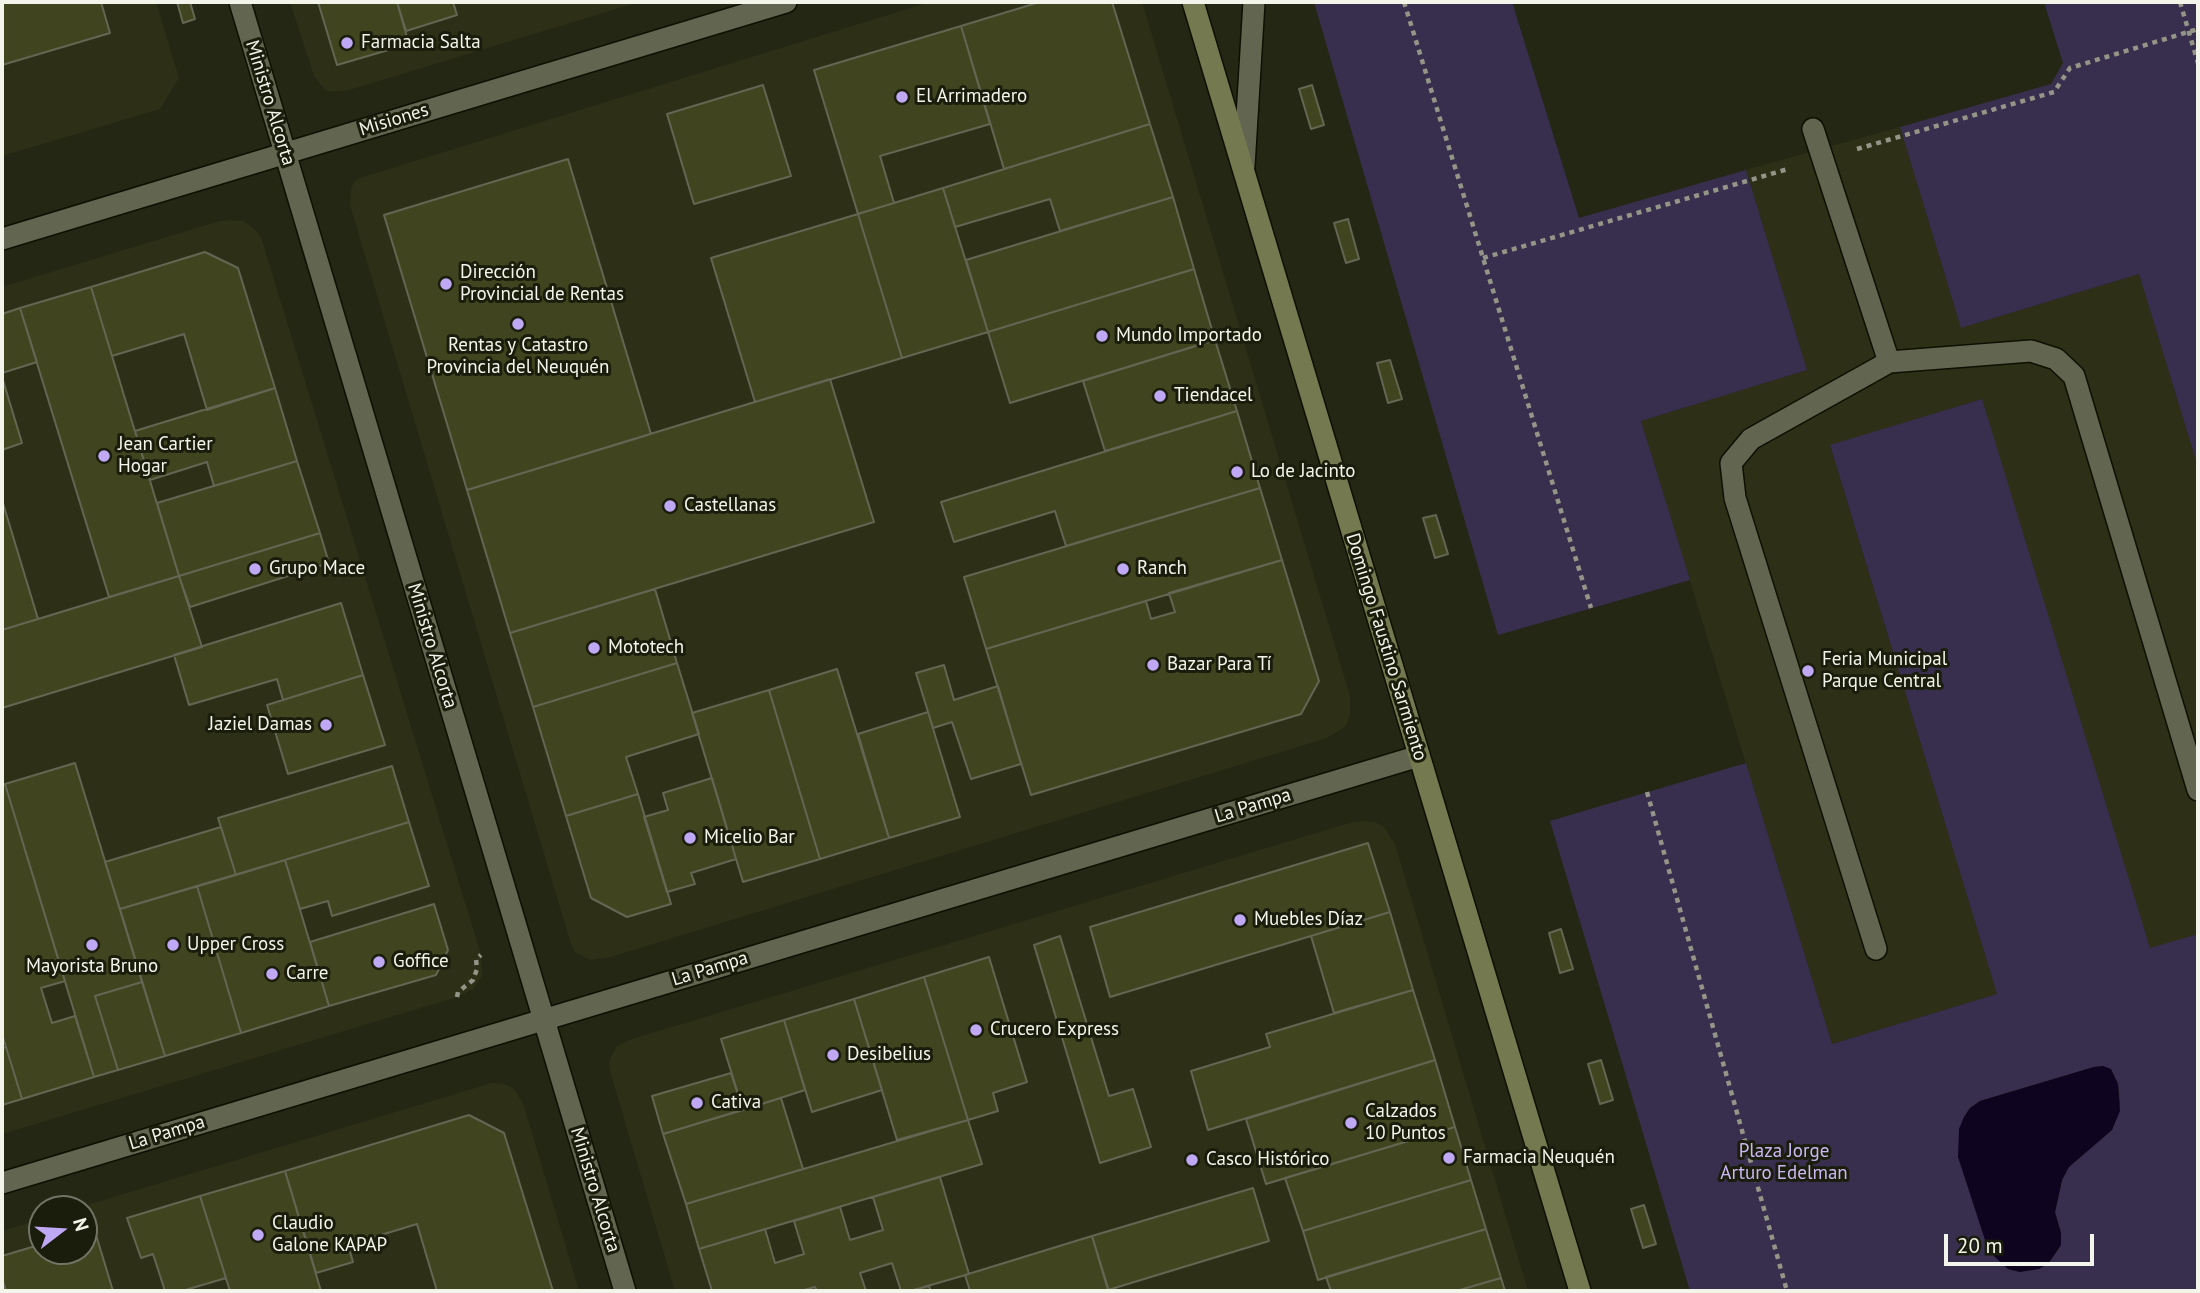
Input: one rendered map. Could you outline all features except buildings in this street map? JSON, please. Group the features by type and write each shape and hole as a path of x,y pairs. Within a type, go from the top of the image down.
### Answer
{"main road":[{"name":"Domingo Faustino Sarmiento","path":"1193,2 1580,1291"}],"street":[{"name":"Ministro Alcorta","path":"240,2 625,1291"},
{"name":"Misiones","path":"2,239 786,2"},
{"path":"1244,171 1254,2"},
{"path":"1813,129 1889,362"},
{"path":"1876,949 1735,498 1731,463 1751,439 1889,362 2031,351 2056,359 2074,376 2198,790"},
{"name":"La Pampa","path":"2,1183 1419,756"}],"path":[{"path":"1404,2 1591,608"},
{"path":"2180,2 2198,63"},
{"path":"1647,792 1787,1291"},
{"path":"457,997 458,992 473,980 477,969 476,959 481,955"}],"shaded area":[{"path":"2,2 156,2 179,78 160,109 2,156"},
{"path":"290,2 639,2 349,90 332,92 325,90 314,76"},
{"path":"930,2 1142,2 1350,696 1350,716 1346,726 1327,738 607,958 590,960 575,952 571,944 350,205 351,189 354,182 360,178"},
{"name":"Feria Municipal Parque Central","path":"1900,127 1961,328 2139,274 2198,467 2198,934 2150,949 1981,399 1830,446 1997,994 1832,1044 1641,421 1807,370 1746,170"},
{"path":"220,221 243,221 252,227 263,244 481,955 482,976 473,989 457,997 2,1134 2,287"},
{"path":"1363,821 1375,822 1384,827 1395,844 1528,1291 675,1291 610,1071 609,1062 616,1047 632,1039"},
{"path":"2103,1066 2111,1069 2118,1084 2120,1111 2112,1130 2069,1167 2062,1180 2055,1212 2061,1233 2061,1245 2048,1264 2039,1269 2020,1272 2008,1269 1994,1256 1986,1243 1958,1157 1959,1129 1964,1117 1970,1108 1980,1101"},
{"path":"492,1083 504,1084 514,1089 523,1103 579,1291 2,1291 2,1231 28,1223 28,1265 98,1265 98,1202"}],"green space":[{"path":"1314,2 1512,2 1579,218 1746,170 1807,370 1641,421 1690,580 1498,635"},
{"path":"2044,2 2198,2 2198,467 2139,274 1961,328 1900,127 2051,84 2063,63"},
{"name":"Plaza Jorge Arturo Edelman","path":"1982,399 2150,948 2198,934 2198,1291 1690,1291 1550,821 1746,763 1832,1044 1997,994 1830,445","holes":["2103,1066 2111,1070 2118,1084 2120,1103 2112,1130 2068,1167 2062,1180 2055,1213 2061,1233 2061,1245 2048,1264 2020,1272 2008,1269 1994,1256 1964,1117 1970,1108 1980,1101 2094,1067"]}],"place":[{"name":"Farmacia Salta","path":"347,43"},
{"name":"El Arrimadero","path":"902,97"},
{"name":"Dirección Provincial de Rentas","path":"446,284"},
{"name":"Rentas y Catastro Provincia del Neuquén","path":"518,324"},
{"name":"Mundo Importado","path":"1102,336"},
{"name":"Tiendacel","path":"1160,396"},
{"name":"Jean Cartier Hogar","path":"104,456"},
{"name":"Lo de Jacinto","path":"1237,472"},
{"name":"Castellanas","path":"670,506"},
{"name":"Grupo Mace","path":"255,569"},
{"name":"Ranch","path":"1123,569"},
{"name":"Mototech","path":"594,648"},
{"name":"Bazar Para Tí","path":"1153,665"},
{"name":"Feria Municipal Parque Central","path":"1808,671"},
{"name":"Jaziel Damas","path":"326,725"},
{"name":"Micelio Bar","path":"690,838"},
{"name":"Muebles Díaz","path":"1240,920"},
{"name":"Mayorista Bruno","path":"92,945"},
{"name":"Upper Cross","path":"173,945"},
{"name":"Goffice","path":"379,962"},
{"name":"Carre","path":"272,974"},
{"name":"Crucero Express","path":"976,1030"},
{"name":"Desibelius","path":"833,1055"},
{"name":"Cativa","path":"697,1103"},
{"name":"Calzados 10 Puntos","path":"1351,1123"},
{"name":"Farmacia Neuquén","path":"1449,1158"},
{"name":"Casco Histórico","path":"1192,1160"},
{"name":"Claudio Galone KAPAP","path":"258,1235"}]}
